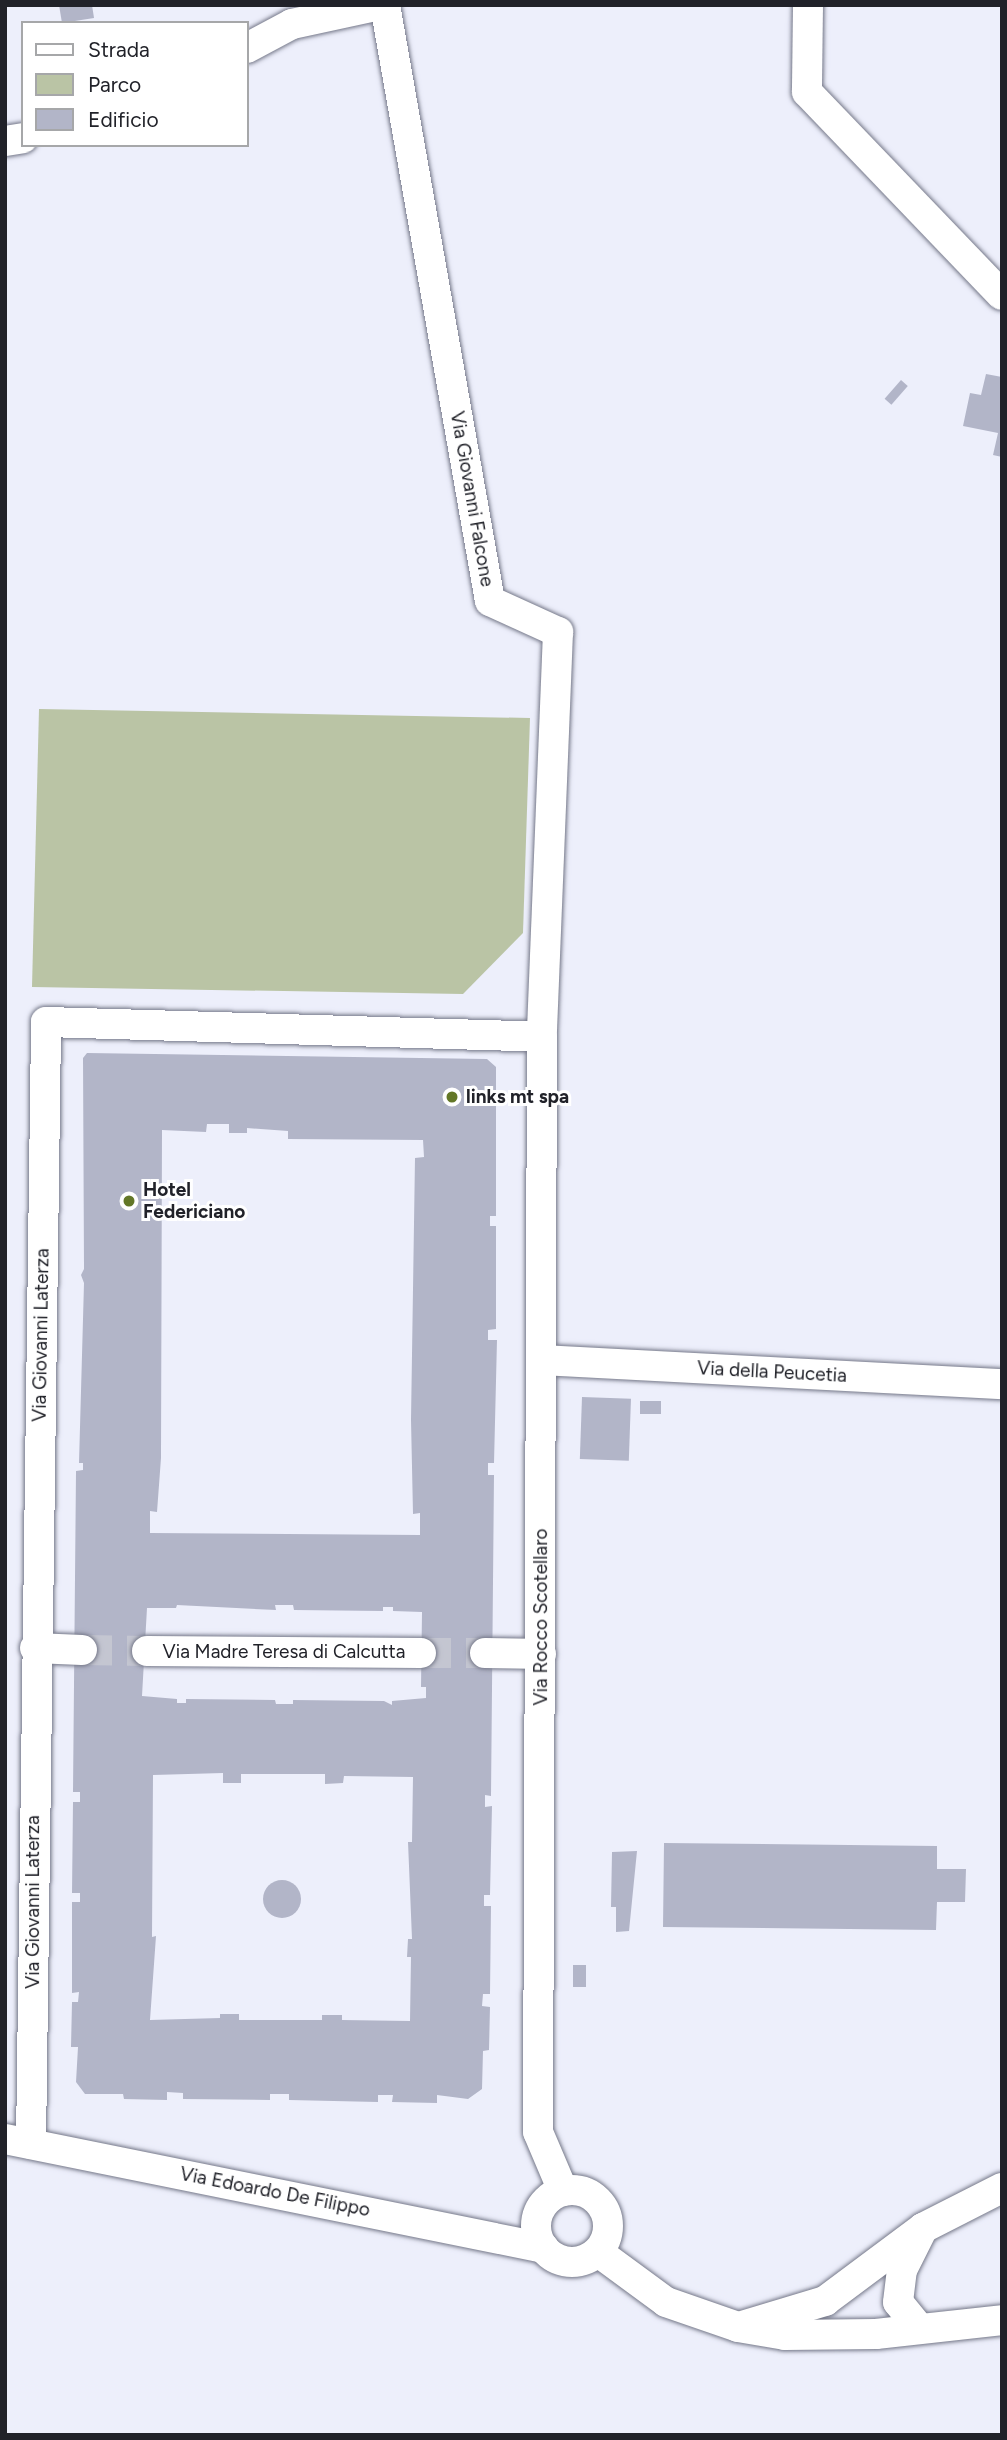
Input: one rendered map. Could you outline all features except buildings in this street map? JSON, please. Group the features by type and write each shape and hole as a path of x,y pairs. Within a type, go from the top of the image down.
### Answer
{"street":[{"path":"248,47 292,24 383,5"},
{"name":"Via Giovanni Falcone","path":"383,5 490,601 558,632 542,1037"},
{"path":"807,5 807,92 1002,295"},
{"name":"Via Giovanni Laterza","path":"18,2141 35,1648 46,1022 542,1037"},
{"name":"Via Rocco Scotellaro","path":"542,1037 538,2132 563,2191"},
{"name":"Via della Peucetia","path":"542,1360 1002,1384"},
{"path":"35,1648 82,1650"},
{"name":"Via Madre Teresa di Calcutta","path":"146,1651 421,1653"},
{"path":"485,1654 541,1654"},
{"name":"Via Edoardo De Filippo","path":"18,2141 544,2248 564,2262 576,2262 598,2252"},
{"path":"738,2327 825,2301 923,2228 1002,2188"},
{"path":"544,2248 538,2238 538,2215 552,2196 563,2191 586,2193 604,2208 609,2231 598,2252 666,2302 738,2327 785,2335 876,2334 1001,2319"},
{"path":"919,2328 898,2302 902,2270 923,2228"}],"green space":[{"path":"39,709 530,718 523,933 463,994 32,987"}],"tunnel":[{"path":"82,1650 147,1651"},
{"path":"421,1653 485,1653"}],"place":[{"name":"links mt spa","path":"452,1097"},
{"name":"Hotel Federiciano","path":"129,1201"}]}
